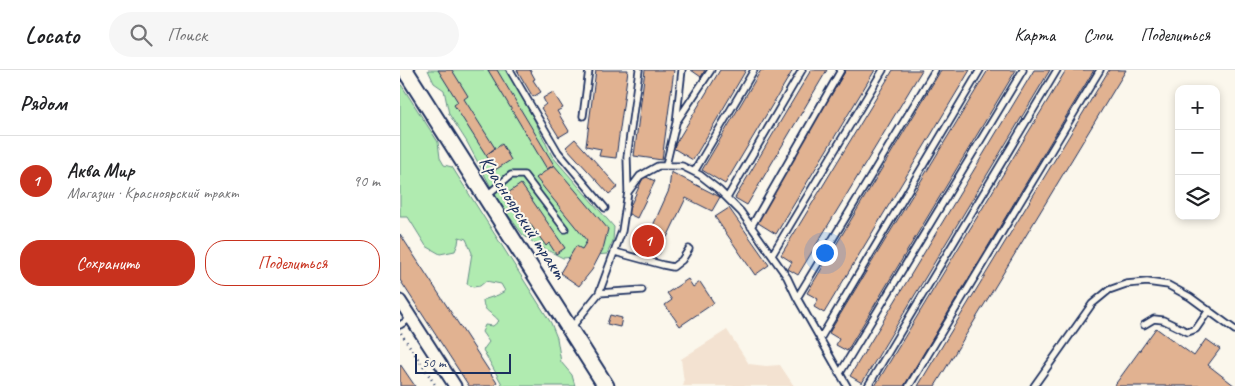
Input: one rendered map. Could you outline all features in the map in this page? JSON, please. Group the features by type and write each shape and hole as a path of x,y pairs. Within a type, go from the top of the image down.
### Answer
{"main road":[{"name":"Красноярский тракт","path":"405,70 571,328 606,386"}],"street":[{"path":"400,300 456,386"}],"lane":[{"path":"510,70 558,152 605,208"},
{"path":"583,116 589,70"},
{"path":"571,328 599,293 622,231 628,192 627,157 638,70"},
{"path":"666,165 676,123 682,70"},
{"path":"676,123 711,70"},
{"path":"694,172 754,70"},
{"path":"727,198 802,70"},
{"path":"751,227 840,70"},
{"path":"772,255 883,70"},
{"path":"797,298 935,70"},
{"path":"820,339 980,70"},
{"path":"840,373 1023,70"},
{"path":"868,386 1057,70"},
{"path":"909,386 1100,70"},
{"path":"628,192 640,176 658,166 666,165 682,166 694,172 727,198 740,212 787,277 847,386"},
{"path":"486,196 511,175 524,175 565,230"},
{"path":"615,252 674,267 682,260 689,248"},
{"path":"1034,386 1092,304 1109,290 1126,284 1147,282 1168,286 1190,297 1235,330"},
{"path":"599,293 642,290"},
{"path":"1144,325 1154,319 1163,320 1188,332 1196,329 1209,310"},
{"path":"400,325 411,318"}],"path":[{"path":"400,331 436,386"}],"shaded area":[{"path":"727,330 749,364 780,365 794,386 683,386 681,359"}],"green space":[{"path":"428,70 510,70 552,156 614,227 613,241 607,254 563,258 537,245 523,235 500,204 467,142 449,114 444,90 434,83"},
{"path":"400,83 438,142 440,158 444,165 452,167 551,323 557,338 561,362 572,375 575,386 500,386 502,384 483,350 489,342 482,332 485,325 493,326 499,321 486,310 483,300 505,291 501,284 486,281 480,286 473,287 467,284 472,253 466,239 459,237 455,251 440,254 426,246 408,217 400,217"}],"building":[{"path":"438,70 452,70 468,96 464,99 495,148 486,155 454,105 458,102"},
{"path":"488,70 497,70 554,165 547,169"},
{"path":"517,70 530,70 535,79 533,80 541,92 533,97"},
{"path":"596,70 628,70 616,158 599,156 601,149 586,146"},
{"path":"645,70 674,70 662,160 634,156"},
{"path":"691,70 705,70 701,77"},
{"path":"720,70 746,70 693,160 673,148"},
{"path":"761,70 793,70 725,184 702,170"},
{"path":"811,70 827,70 747,205 735,198"},
{"path":"846,70 875,70 776,234 755,221"},
{"path":"893,70 922,70 798,275 788,269 792,262 781,255"},
{"path":"941,70 970,70 824,313 814,307 818,299 807,293"},
{"path":"988,70 1016,70 847,351 836,345 839,339 829,333"},
{"path":"1034,70 1050,70 862,383 850,376"},
{"path":"1066,70 1094,70 904,386 875,386"},
{"path":"1109,70 1126,70 935,386 918,386"},
{"path":"553,92 563,108 557,111 569,131 559,137 541,108 546,104 543,98"},
{"path":"575,139 618,187 609,194 566,147"},
{"path":"502,144 511,160 495,170 486,155"},
{"path":"554,165 608,229 603,249 592,270 579,286 560,273 576,246 582,249 587,241 536,178"},
{"path":"671,172 720,197 712,211 686,198 659,254 638,243 651,230 669,190"},
{"path":"644,176 655,181 637,218 627,213"},
{"path":"521,184 565,248 556,254 549,243 546,246 508,193"},
{"path":"729,208 769,265 755,275 715,217"},
{"path":"400,234 497,383 493,386 469,386 400,280"},
{"path":"688,279 693,287 700,282 714,303 680,326 665,305 672,300 667,293"},
{"path":"610,315 622,318 620,327 607,324"},
{"path":"1156,328 1194,356 1206,339 1220,349 1208,365 1235,386 1114,386"},
{"path":"400,364 415,386 400,386"}],"place":[{"name":"Аква Мир","path":"648,241"}]}
